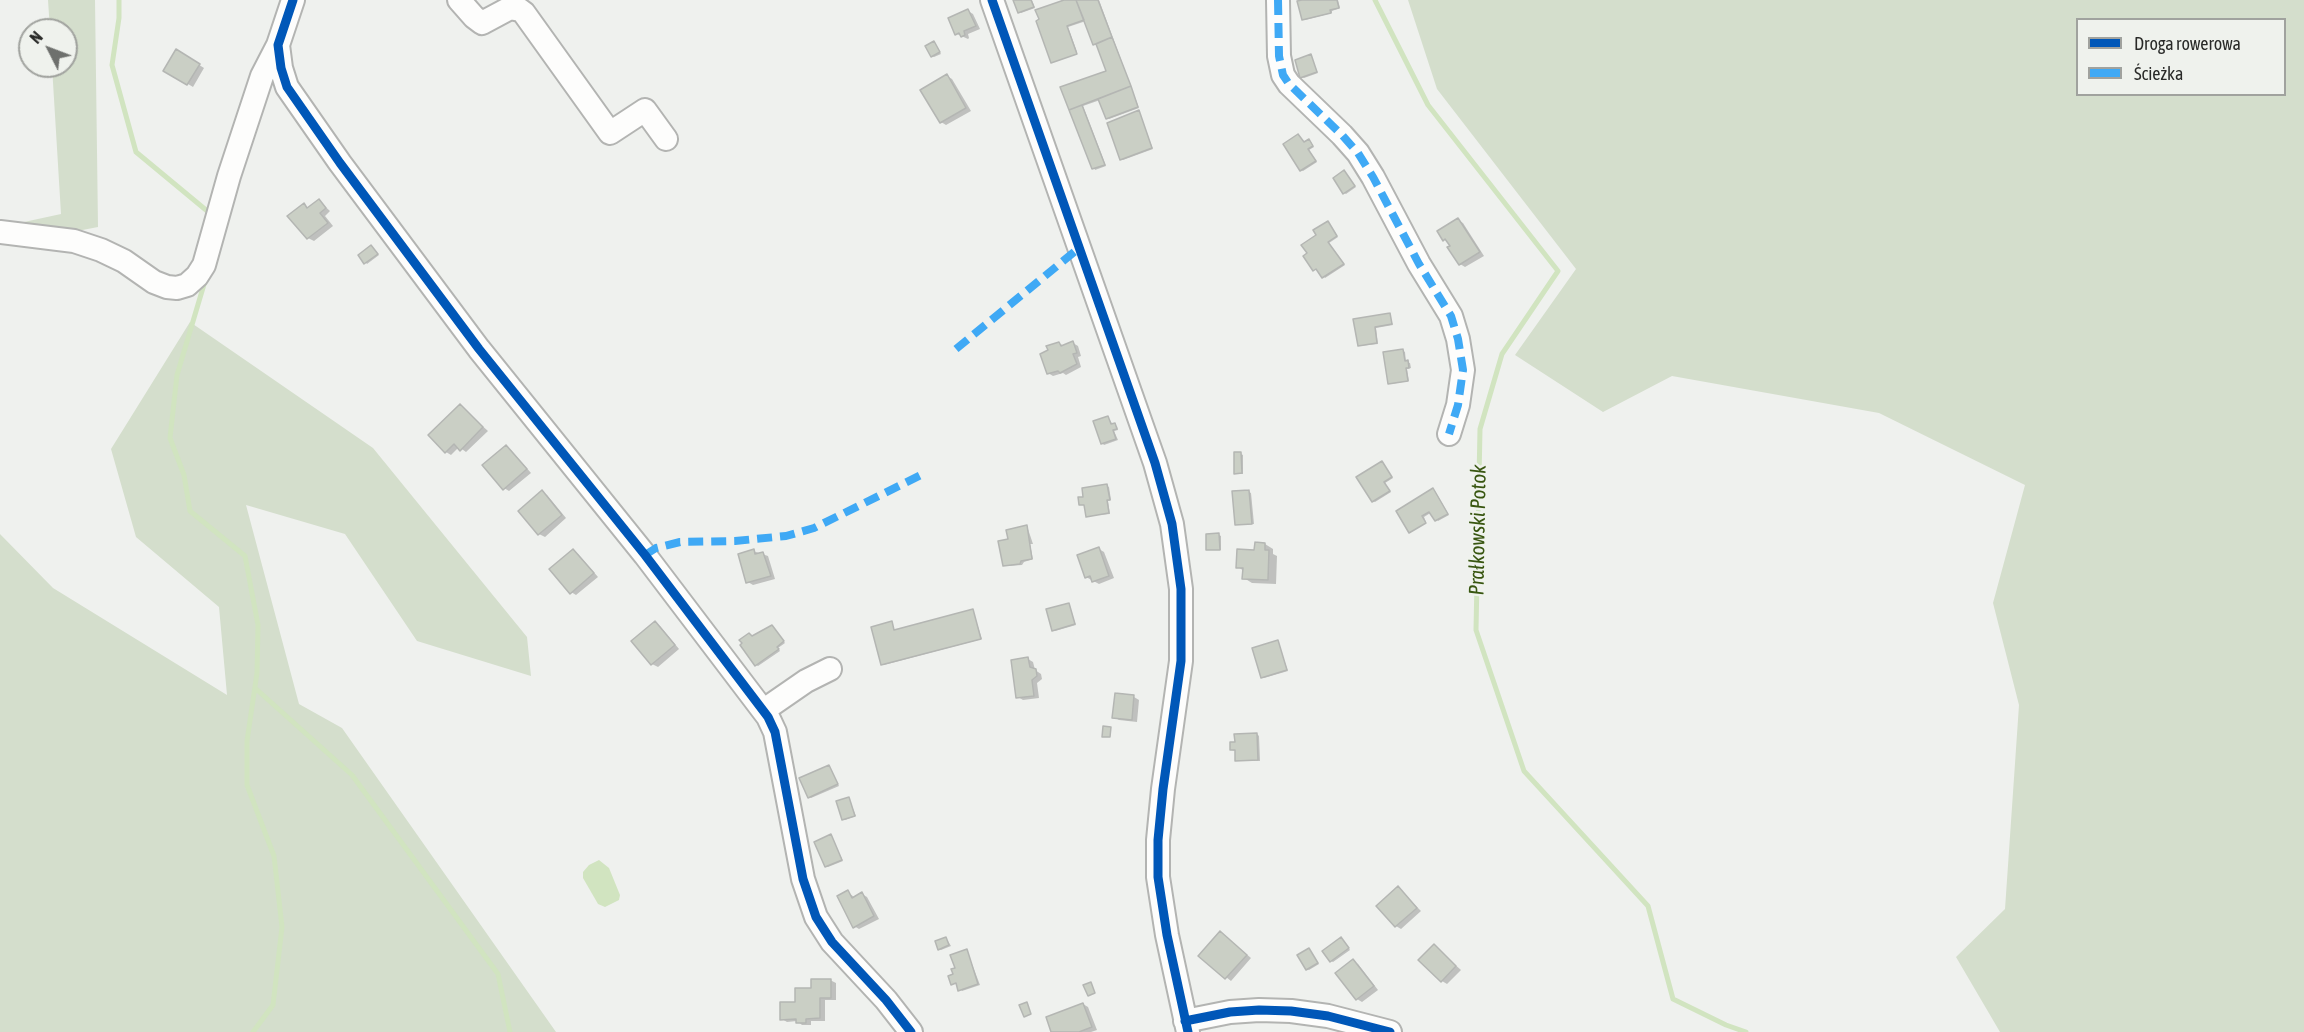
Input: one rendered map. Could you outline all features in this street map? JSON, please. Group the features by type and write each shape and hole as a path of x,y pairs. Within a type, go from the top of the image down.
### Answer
{"street":[{"path":"0,232 74,242 108,254 167,287 177,288 187,285 204,265 229,176 262,76 278,45 293,0"},
{"path":"459,0 482,23 510,8 524,13 610,133 645,110 666,139"},
{"path":"992,0 1155,463 1172,524 1181,589 1181,661 1163,789 1158,840 1158,877 1167,935 1187,1026 1230,1012 1259,1010 1328,1016 1390,1032"},
{"path":"1278,0 1279,56 1283,75 1358,153 1451,316 1458,339 1463,370 1458,405 1449,434"},
{"path":"278,45 281,68 287,87 340,163 479,349 645,555 764,710 775,732 803,879 816,917 832,942 886,1000 911,1032"},
{"path":"764,710 806,681 830,669"}],"shaded area":[{"path":"48,0 95,0 98,227 46,237 24,222 61,214 53,78 78,78 78,18 49,18"},
{"path":"1408,0 2304,0 2304,1032 2000,1032 1956,957 2005,909 2019,705 1993,603 2025,485 1879,413 1672,376 1603,412 1515,355 1576,269 1437,89"},
{"path":"190,322 373,448 527,637 531,676 417,641 345,534 246,505 299,704 342,728 556,1032 0,1032 0,534 53,588 227,695 219,607 136,537 111,449"},
{"path":"599,860 609,868 620,895 619,900 605,907 598,904 583,878 583,872 589,865"}],"building":[{"path":"1013,0 1031,0 1034,7 1018,13"},
{"path":"1064,0 1076,0 1084,20 1067,26 1077,54 1051,63 1036,21 1039,19 1035,10"},
{"path":"1076,0 1098,0 1112,37 1093,45"},
{"path":"1337,0 1339,8 1330,10 1331,13 1302,20 1297,1"},
{"path":"968,9 976,26 964,31 965,35 961,37 959,33 955,35 948,18"},
{"path":"1112,37 1131,86 1069,110 1060,87 1106,71 1096,44"},
{"path":"934,41 940,52 931,57 925,46"},
{"path":"176,49 200,64 187,85 163,71"},
{"path":"1311,54 1317,72 1300,78 1295,60"},
{"path":"947,74 966,108 940,123 920,90"},
{"path":"1131,86 1138,107 1106,119 1098,99"},
{"path":"1082,105 1105,165 1092,169 1069,110"},
{"path":"1139,110 1152,148 1120,160 1107,123"},
{"path":"1298,134 1304,142 1309,139 1313,146 1308,149 1316,161 1300,171 1283,144"},
{"path":"1344,170 1355,186 1343,194 1333,178"},
{"path":"319,199 326,208 320,213 328,223 307,239 287,216 304,203 307,208"},
{"path":"1458,218 1480,252 1459,265 1447,247 1450,246 1445,239 1443,241 1437,231"},
{"path":"1328,221 1337,236 1328,242 1344,264 1322,278 1316,269 1313,271 1303,256 1307,253 1301,245 1316,235 1313,230"},
{"path":"371,245 378,254 364,264 358,255"},
{"path":"1390,313 1392,324 1375,327 1377,343 1358,346 1353,319"},
{"path":"1073,341 1077,353 1073,354 1077,364 1060,373 1058,371 1047,374 1040,354 1048,350 1046,346 1059,342 1061,346"},
{"path":"1403,349 1405,361 1408,360 1409,368 1406,368 1408,381 1388,384 1383,352"},
{"path":"460,404 483,427 460,451 454,444 445,453 428,435"},
{"path":"1108,416 1111,424 1115,423 1117,429 1113,430 1116,439 1101,444 1093,421"},
{"path":"506,445 527,469 503,490 482,465"},
{"path":"1234,452 1241,452 1242,473 1234,474"},
{"path":"1382,461 1392,477 1384,482 1390,491 1372,502 1356,477"},
{"path":"1107,484 1110,500 1107,500 1109,513 1086,517 1084,505 1079,505 1078,497 1083,497 1082,488"},
{"path":"1433,488 1448,514 1435,521 1429,512 1422,516 1426,523 1409,533 1396,511"},
{"path":"542,490 562,515 538,535 518,511"},
{"path":"1249,490 1252,524 1235,525 1232,491"},
{"path":"1027,525 1032,559 1021,561 1020,564 1003,566 998,541 1008,539 1006,530"},
{"path":"1219,533 1220,550 1206,550 1206,534"},
{"path":"1255,542 1265,543 1265,550 1269,550 1268,580 1242,579 1243,568 1236,568 1237,549 1254,550"},
{"path":"1099,547 1109,576 1092,582 1090,576 1085,578 1077,555"},
{"path":"573,549 594,573 570,594 549,569"},
{"path":"754,549 755,554 763,552 771,576 746,583 738,554"},
{"path":"1069,603 1075,624 1052,631 1046,609"},
{"path":"973,609 981,639 881,665 871,627 892,621 894,630"},
{"path":"655,621 675,645 651,665 631,641"},
{"path":"772,625 784,641 777,647 779,649 755,666 739,640 749,633 752,636"},
{"path":"1278,640 1287,670 1261,678 1252,648"},
{"path":"1028,657 1030,667 1036,669 1037,676 1032,680 1034,696 1016,698 1011,660"},
{"path":"1115,693 1134,695 1132,720 1112,718"},
{"path":"1103,726 1111,727 1110,737 1102,737"},
{"path":"1257,733 1258,760 1235,761 1235,750 1230,750 1230,742 1235,742 1234,734"},
{"path":"829,765 838,784 808,798 799,778"},
{"path":"849,797 855,816 842,820 836,801"},
{"path":"831,834 842,860 825,867 814,842"},
{"path":"1398,886 1417,908 1395,927 1376,906"},
{"path":"848,890 852,898 862,892 874,916 853,928 837,896"},
{"path":"1220,931 1247,955 1225,979 1198,956"},
{"path":"946,937 949,945 938,950 935,941"},
{"path":"1341,937 1349,948 1330,962 1322,951"},
{"path":"1434,944 1456,966 1441,982 1418,960"},
{"path":"1309,948 1318,963 1306,970 1297,955"},
{"path":"967,949 978,984 958,991 956,983 951,985 948,976 953,974 951,969 955,968 950,955"},
{"path":"1353,959 1374,986 1356,1000 1335,973"},
{"path":"811,979 831,979 831,998 820,998 820,1018 806,1019 806,1023 796,1023 796,1019 780,1020 780,1002 795,1002 795,988 811,988"},
{"path":"1091,982 1095,993 1088,996 1083,985"},
{"path":"1027,1002 1031,1014 1024,1017 1019,1005"},
{"path":"1083,1003 1092,1027 1079,1032 1051,1032 1046,1017"}],"waterway":[{"path":"119,0 119,18 112,65 136,152 212,215"},
{"name":"Prałkowski Potok","path":"1375,0 1428,105 1558,271 1502,354 1480,429 1476,630 1524,771 1648,906 1673,999 1726,1025 1746,1032"},
{"path":"205,281 177,375 170,438 184,475 190,511 245,556 258,625 257,673 247,741 247,785 274,856 282,927 273,1005 253,1032"},
{"path":"255,688 352,775 498,974 510,1032"}],"marked path":[{"path":"1278,0 1279,56 1283,75 1289,84 1358,153 1419,264 1451,316 1458,339 1463,370 1458,405 1449,434"},
{"path":"956,349 1079,248"},
{"path":"645,555 656,548 680,542 735,541 786,536 814,528 925,473"}],"cycle path":[{"path":"293,0 278,45 281,68 287,87 340,163 479,349 645,555 768,717 775,732 803,879 816,917 832,942 886,1000 911,1032"},
{"path":"992,0 1155,463 1172,524 1181,589 1181,661 1163,789 1158,840 1158,877 1167,935 1188,1032"},
{"path":"1185,1021 1230,1012 1291,1011 1328,1016 1390,1032"}]}
